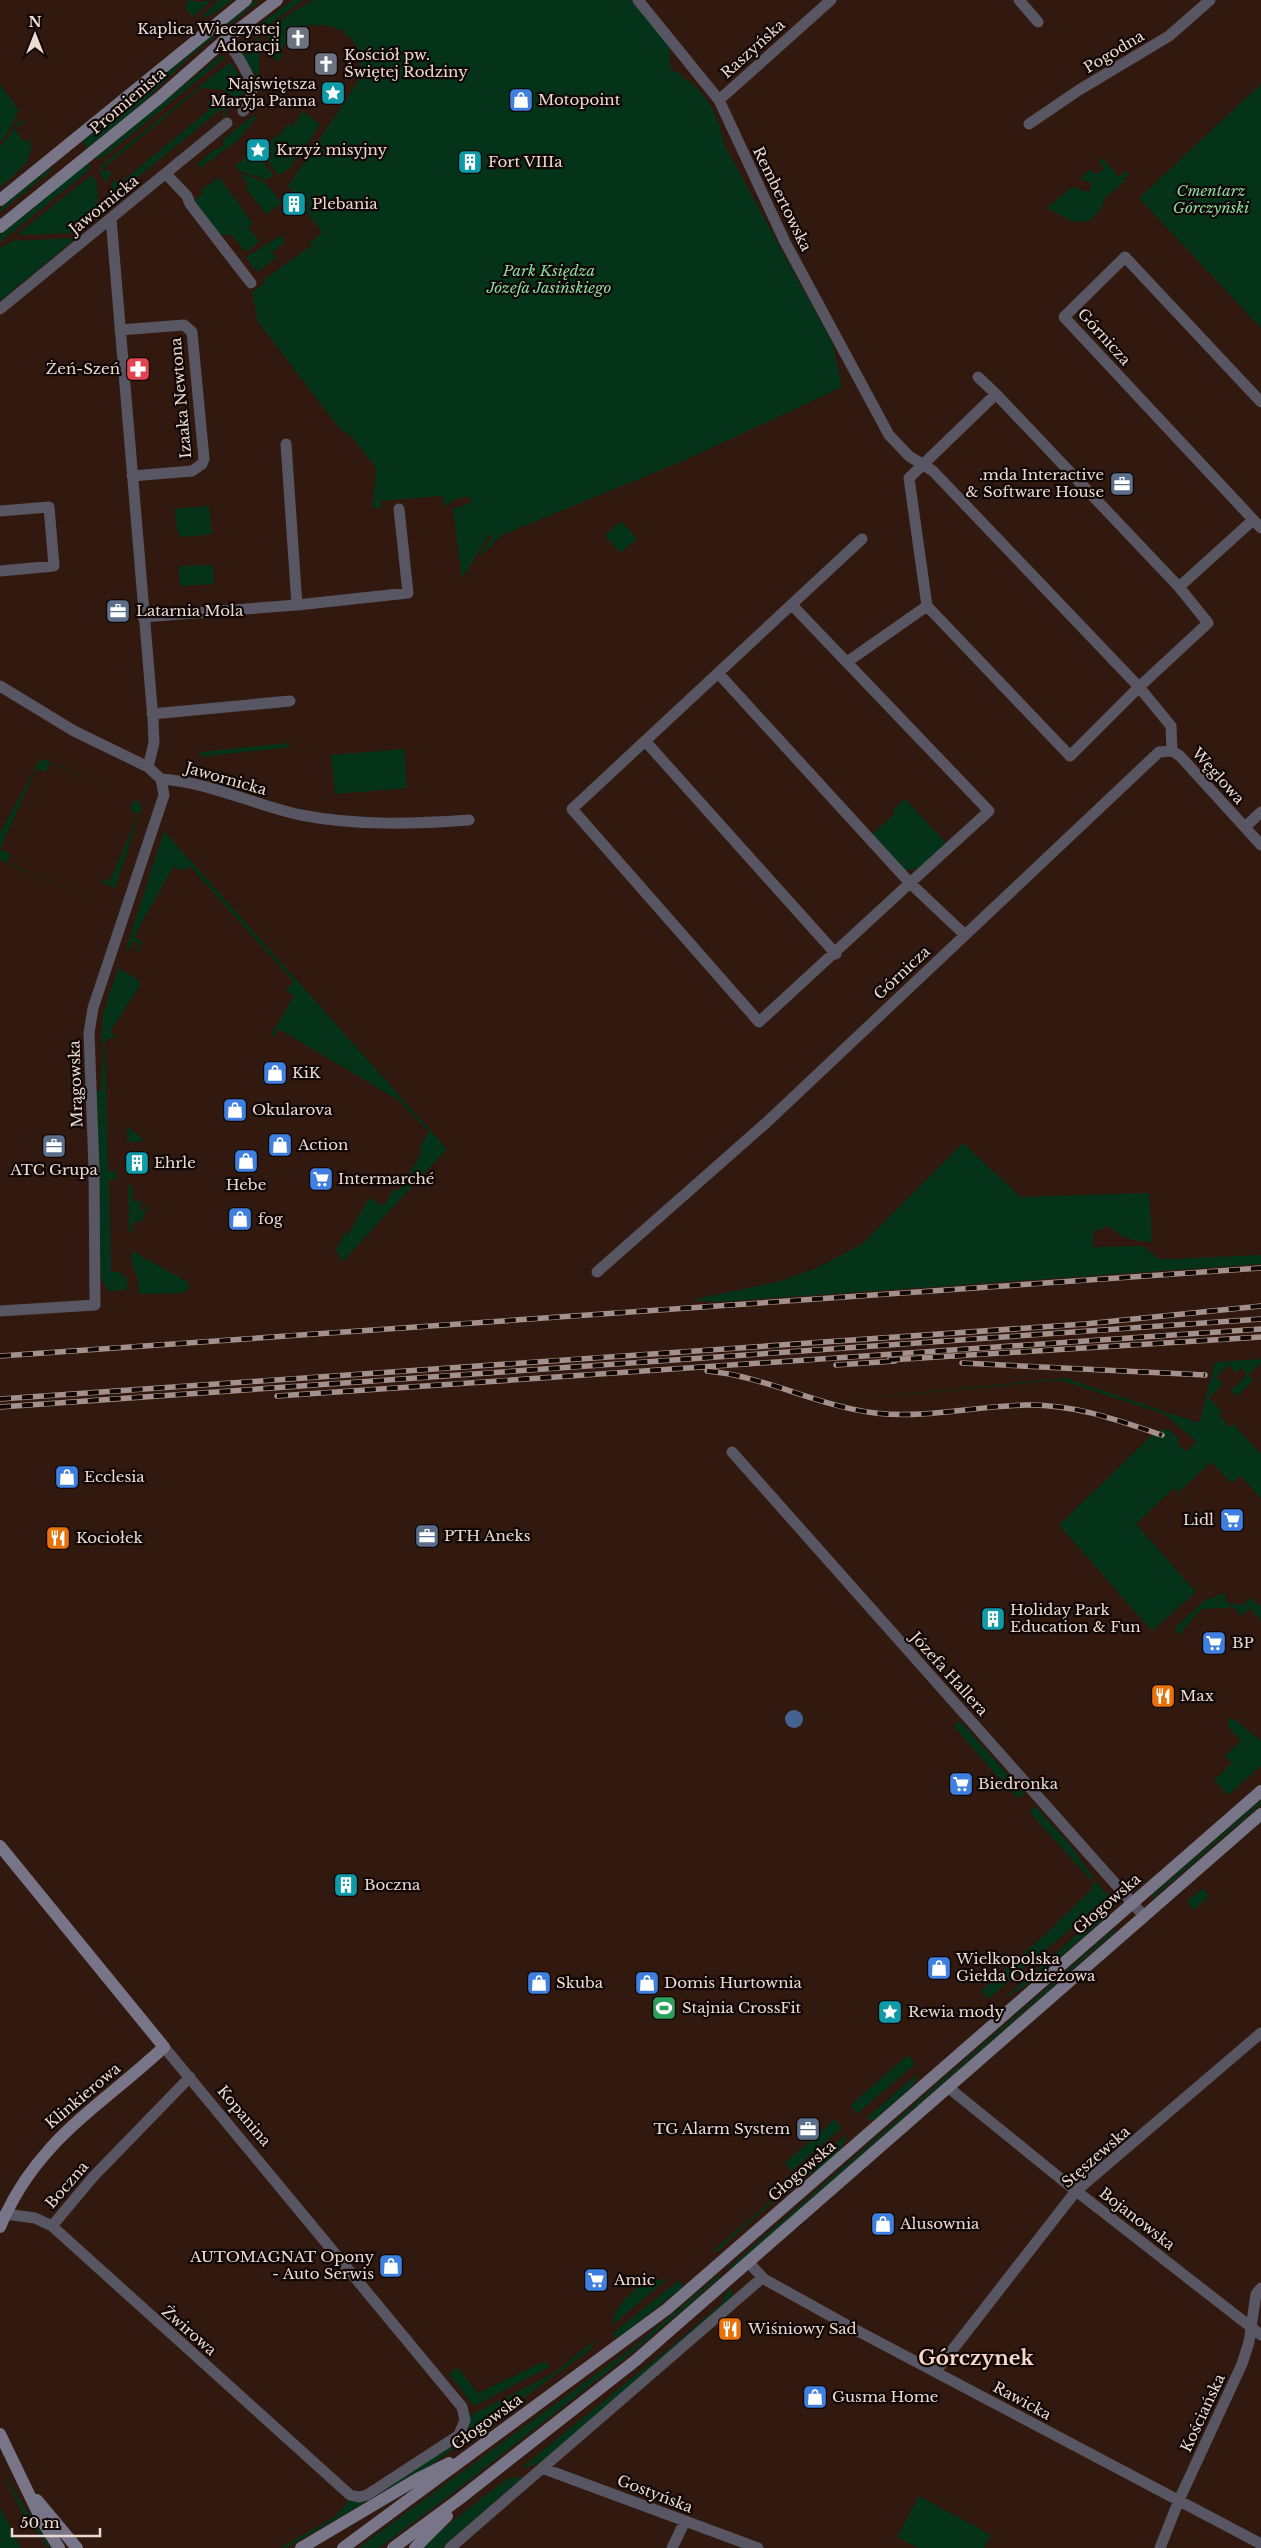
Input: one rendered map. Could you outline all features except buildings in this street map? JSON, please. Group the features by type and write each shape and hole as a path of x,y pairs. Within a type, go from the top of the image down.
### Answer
{"main road":[{"name":"Promienista","path":"0,200 246,0"},
{"name":"Promienista","path":"0,227 159,98 226,39 274,1"},
{"name":"Głogowska","path":"343,2548 617,2348 691,2290 1261,1791"},
{"path":"394,2548 473,2489 635,2361 1261,1814"},
{"name":"Kopanina","path":"0,1846 164,2047"},
{"name":"Klinkierowa","path":"0,2227 5,2214 26,2178 53,2143 164,2047"},
{"path":"0,2434 41,2519 59,2548"},
{"path":"301,2548 419,2478 478,2449"},
{"path":"27,2488 77,2548"},
{"path":"415,2548 473,2489"}],"street":[{"name":"Rembertowska","path":"638,0 718,100 786,242 882,423 889,435 909,456 922,464"},
{"name":"Raszyńska","path":"718,100 831,0"},
{"path":"1019,0 1038,22"},
{"name":"Pogodna","path":"1029,124 1079,90 1170,36 1210,0"},
{"path":"226,39 251,83 251,98 242,112"},
{"name":"Jawornicka","path":"0,309 227,123"},
{"path":"166,174 186,196 250,284"},
{"path":"111,218 154,743 148,767"},
{"name":"Górnicza","path":"1179,587 1257,524 1064,317 1125,257 1261,402"},
{"name":"Izaaka Newtona","path":"120,330 184,325 192,332 204,459 202,464 192,472 132,476"},
{"path":"978,377 996,394 1179,587 1208,623 1139,687 1070,756 927,606 909,478 996,394"},
{"path":"286,444 298,605"},
{"path":"922,464 932,470 1139,687 1171,726 1172,751"},
{"path":"0,511 49,507 54,566 0,571"},
{"path":"143,617 298,605 408,593 399,509"},
{"path":"792,605 989,811 836,954 759,1022 572,809 862,539"},
{"path":"847,662 927,606"},
{"path":"718,673 910,883 964,935"},
{"path":"0,686 74,731 148,767 161,779"},
{"path":"152,714 290,701"},
{"path":"646,742 836,954"},
{"name":"Górnicza","path":"597,1272 766,1123 1156,755 1163,751 1172,751"},
{"name":"Węglowa","path":"1172,751 1180,756 1261,845"},
{"name":"Jawornicka","path":"161,779 187,781 301,815 353,822 412,824 469,820"},
{"name":"Mrągowska","path":"0,1311 95,1306 94,1168 89,1033 93,1008 164,795 161,779"},
{"path":"1245,827 1261,812"},
{"name":"Józefa Hallera","path":"732,1452 1144,1916"},
{"name":"Stęszewska","path":"936,2371 1076,2191 1261,2033"},
{"name":"Kopanina","path":"164,2047 462,2407 466,2417 464,2426 452,2440 367,2495 353,2496 344,2490"},
{"name":"Boczna","path":"52,2226 88,2183 190,2077"},
{"name":"Bojanowska","path":"949,2088 1076,2191 1261,2335"},
{"name":"Żwirowa","path":"5,2214 35,2218 52,2226 344,2490"},
{"name":"Rawicka","path":"749,2263 762,2278 1261,2544"},
{"path":"450,2548 762,2278"},
{"name":"Kościańska","path":"1160,2548 1179,2500 1242,2364 1249,2342 1256,2294 1261,2288"},
{"name":"Gostyńska","path":"542,2468 758,2548"},
{"path":"672,2548 685,2521"}],"green space":[{"path":"189,0 199,2 211,0 193,17 185,8"},
{"path":"219,0 233,0 209,16 200,18"},
{"path":"256,0 258,2 188,58 148,98 88,148 82,141"},
{"path":"293,0 303,0 243,44 250,31"},
{"name":"Park Księdza Józefa Jasińskiego","path":"313,0 631,0 671,47 669,52 671,70 683,75 682,77 700,90 711,107 720,127 726,148 832,342 842,387 683,461 502,535 480,556 493,535 489,535 462,578 453,508 469,504 472,499 467,497 459,498 451,501 449,505 444,505 443,496 380,501 382,508 373,508 376,468 351,436 340,429 258,322 252,292 265,283 263,280 312,245 310,242 322,233 305,209 309,205 299,191 294,194 288,186 360,79 361,70 358,55 361,60 361,56 355,44 342,32 345,31 325,25 313,26 315,23 306,27 292,38 287,45 284,44 279,62 267,52 269,35 274,27"},
{"path":"260,37 259,75 255,74 247,66 243,50"},
{"path":"220,56 226,57 101,159 95,158"},
{"path":"230,62 244,82 246,90 241,96 235,98 223,90 201,88 101,170 112,172 105,183 100,171 101,166"},
{"path":"0,84 19,110 8,132 0,142"},
{"name":"Cmentarz Górczyński","path":"1261,84 1261,328 1139,198"},
{"path":"341,85 344,94 338,103 329,98 332,95 330,91"},
{"path":"216,98 223,100 227,105 223,118 223,110 220,110 132,182 129,195 120,197 115,193 112,187 114,179 119,184 208,111 208,102"},
{"path":"303,111 320,125 289,169 278,175 263,153 275,135 277,139 289,122 289,125 292,127"},
{"path":"253,116 257,117 237,141 200,168 197,164 215,149 224,145 223,140"},
{"path":"21,119 24,123 15,129 24,142 29,139 30,154 24,166 0,187 0,147"},
{"path":"262,146 257,154 273,175 267,180 239,171 235,165"},
{"path":"1102,158 1119,177 1126,171 1129,175 1122,179 1126,180 1104,199 1101,209 1089,221 1073,222 1047,208 1072,187 1089,192 1092,183 1080,179 1089,170 1098,174 1104,168 1099,161"},
{"path":"88,163 90,166 87,172 0,242 0,235"},
{"path":"51,167 50,172 0,212 0,208"},
{"path":"240,173 265,182 282,203 266,214 245,187 248,184"},
{"path":"92,175 97,184 98,194 97,209 94,215 71,233 19,235 19,233"},
{"path":"219,177 253,224 248,227 259,242 247,251 244,251 232,235 220,235 194,200 203,194 201,190"},
{"path":"281,235 285,242 272,252 276,258 257,272 246,257"},
{"path":"76,238 0,301 0,248 13,241"},
{"path":"209,506 212,534 181,537 177,530 175,509"},
{"path":"621,521 637,539 620,553 605,535"},
{"path":"213,565 214,584 180,586 179,566"},
{"path":"288,743 289,747 201,757 200,752"},
{"path":"404,749 407,788 335,794 331,755"},
{"path":"43,759 118,793 50,763 46,772 36,769 0,849 0,833 38,763"},
{"path":"905,799 946,843 920,868 904,871 872,834 895,813 893,810"},
{"path":"134,800 142,807 115,888 103,883 101,878 109,882 139,814 130,810"},
{"path":"164,831 447,1149 342,1262 336,1249 345,1233 348,1235 369,1198 384,1206 394,1188 399,1191 422,1151 419,1149 429,1132 400,1101 279,1029 274,1037 271,1035 294,996 286,990 294,982 189,865 183,871 174,866 134,936 142,942 137,952 135,951 139,944 134,941 128,951 126,949"},
{"path":"0,849 10,854 7,862 94,902 0,860"},
{"path":"120,969 139,980 140,985 110,1032 116,1038 106,1039 105,1043 101,1043 103,1014 116,974"},
{"path":"103,1045 105,1045 108,1171 117,1172 117,1179 109,1180 111,1272 119,1272 127,1279 128,1284 125,1290 109,1291 101,1279 97,1091 101,1090"},
{"path":"127,1126 142,1138 142,1142 127,1142"},
{"path":"963,1143 1021,1197 1149,1193 1152,1242 1129,1238 1119,1234 1109,1226 1093,1232 1093,1247 1143,1246 1159,1259 1261,1255 1261,1264 717,1302 692,1300 781,1281 817,1268 862,1244"},
{"path":"132,1184 133,1202 143,1201 139,1208 144,1211 150,1205 140,1223 135,1221 131,1228 135,1231 131,1233 129,1231 128,1186"},
{"path":"132,1251 186,1281 189,1286 186,1291 181,1293 138,1294 139,1287 131,1257"},
{"path":"1261,1359 1261,1363 1248,1375 1253,1381 1237,1396 1231,1390 1247,1375 1241,1368 1236,1373 1229,1365 1216,1377 1223,1384 1209,1398 1222,1412 1219,1415 1229,1427 1233,1424 1261,1454 1261,1499 1241,1476 1232,1483 1211,1462 1179,1492 1202,1518 1174,1488 1136,1524 1196,1592 1152,1631 1059,1525 1153,1434 1161,1437 1163,1432 1157,1430 1169,1430 1179,1440 1177,1443 1187,1452 1196,1441 1164,1414 1060,1380 829,1402 1065,1378 1199,1423 1215,1362"},
{"path":"1221,1594 1226,1594 1225,1602 1230,1602 1230,1608 1201,1609 1179,1635 1175,1631 1177,1626 1204,1601"},
{"path":"1247,1597 1261,1606 1261,1621 1250,1608 1241,1616 1236,1609 1232,1608 1233,1603 1246,1605"},
{"path":"1232,1718 1261,1741 1261,1766 1228,1795 1214,1780 1232,1763 1225,1756 1241,1741 1228,1726 1228,1719"},
{"path":"960,1721 1023,1792 1023,1797 1016,1797 955,1728 956,1723"},
{"path":"1261,1800 1261,1804 1153,1898 1151,1896"},
{"path":"1036,1807 1072,1847 1094,1879 1090,1879 1030,1813 1031,1809"},
{"path":"1093,1882 1096,1882 1109,1896 988,1999 981,1991 1051,1929 1092,1889"},
{"path":"1203,1888 1209,1896 1194,1910 1187,1901"},
{"path":"1099,1915 1105,1918 1034,1980 1007,1996"},
{"path":"1114,1929 1116,1931 730,2270 728,2268"},
{"path":"908,2055 915,2064 857,2114 851,2105"},
{"path":"107,2072 90,2095 83,2093 93,2082"},
{"path":"918,2073 913,2086 874,2120 865,2119"},
{"path":"835,2119 842,2128 791,2171 785,2163"},
{"path":"846,2135 842,2147 828,2162 812,2173 799,2176"},
{"path":"781,2192 777,2198 715,2253 713,2251"},
{"path":"719,2275 721,2277 639,2347 453,2493 379,2548 358,2548 632,2348"},
{"path":"653,2279 666,2280 612,2325 613,2318 621,2304 633,2291"},
{"path":"678,2281 683,2284 682,2288 618,2338 614,2337 613,2333"},
{"path":"731,2288 733,2298 551,2454 548,2454 549,2456 535,2465 522,2467 678,2341 722,2303 726,2293"},
{"path":"595,2340 591,2349 434,2463 286,2548 280,2548 335,2517 350,2499 463,2436 468,2429 471,2415 551,2375"},
{"path":"545,2361 549,2367 474,2406 449,2374 457,2367 478,2393"},
{"path":"2,2471 51,2548 48,2548 28,2519 26,2520"},
{"path":"523,2477 441,2548 423,2548 450,2523 508,2478"},
{"path":"919,2496 991,2535 984,2548 918,2548 897,2537"},
{"path":"0,2507 21,2548 0,2548"}],"water":[{"path":"794,1710 800,1713 803,1719 800,1725 794,1728 788,1725 785,1719 788,1713"}],"railway":[{"path":"0,1356 1261,1268"},
{"path":"0,1399 1085,1324 1261,1306"},
{"path":"0,1407 1261,1319"},
{"path":"277,1396 1261,1329"},
{"path":"889,1360 1261,1337"},
{"path":"836,1365 895,1361"},
{"path":"962,1363 1205,1375"},
{"path":"707,1371 750,1379 832,1404 875,1413 913,1414 1007,1406 1044,1405 1095,1414 1162,1435"}],"place":[{"name":"Kaplica Wieczystej Adoracji","path":"298,38"},
{"name":"Kościół pw. Świętej Rodziny","path":"326,64"},
{"name":"Najświętsza Maryja Panna","path":"333,93"},
{"name":"Motopoint","path":"521,100"},
{"name":"Krzyż misyjny","path":"258,150"},
{"name":"Fort VIIIa","path":"470,162"},
{"name":"Plebania","path":"294,204"},
{"name":"Żeń-Szeń","path":"138,369"},
{"name":".mda Interactive & Software House","path":"1122,484"},
{"name":"Latarnia Mola","path":"118,611"},
{"name":"KiK","path":"275,1073"},
{"name":"Okularova","path":"235,1110"},
{"name":"Action","path":"280,1145"},
{"name":"ATC Grupa","path":"54,1146"},
{"name":"Hebe","path":"246,1161"},
{"name":"Ehrle","path":"137,1163"},
{"name":"Intermarché","path":"321,1179"},
{"name":"fog","path":"240,1219"},
{"name":"Ecclesia","path":"67,1477"},
{"name":"Lidl","path":"1232,1520"},
{"name":"PTH Aneks","path":"427,1536"},
{"name":"Kociołek","path":"58,1538"},
{"name":"Holiday Park Education & Fun","path":"993,1619"},
{"name":"BP","path":"1214,1643"},
{"name":"Max","path":"1163,1696"},
{"name":"Biedronka","path":"961,1784"},
{"name":"Boczna","path":"346,1885"},
{"name":"Wielkopolska Giełda Odzieżowa","path":"939,1968"},
{"name":"Skuba","path":"539,1983"},
{"name":"Domis Hurtownia","path":"647,1983"},
{"name":"Stajnia CrossFit","path":"664,2008"},
{"name":"Rewia mody","path":"890,2012"},
{"name":"TG Alarm System","path":"808,2129"},
{"name":"Alusownia","path":"883,2224"},
{"name":"AUTOMAGNAT Opony - Auto Serwis","path":"391,2266"},
{"name":"Amic","path":"596,2280"},
{"name":"Wiśniowy Sad","path":"730,2329"},
{"name":"Gusma Home","path":"815,2397"}],"district":[{"name":"Górczynek","path":"976,2358"}]}
